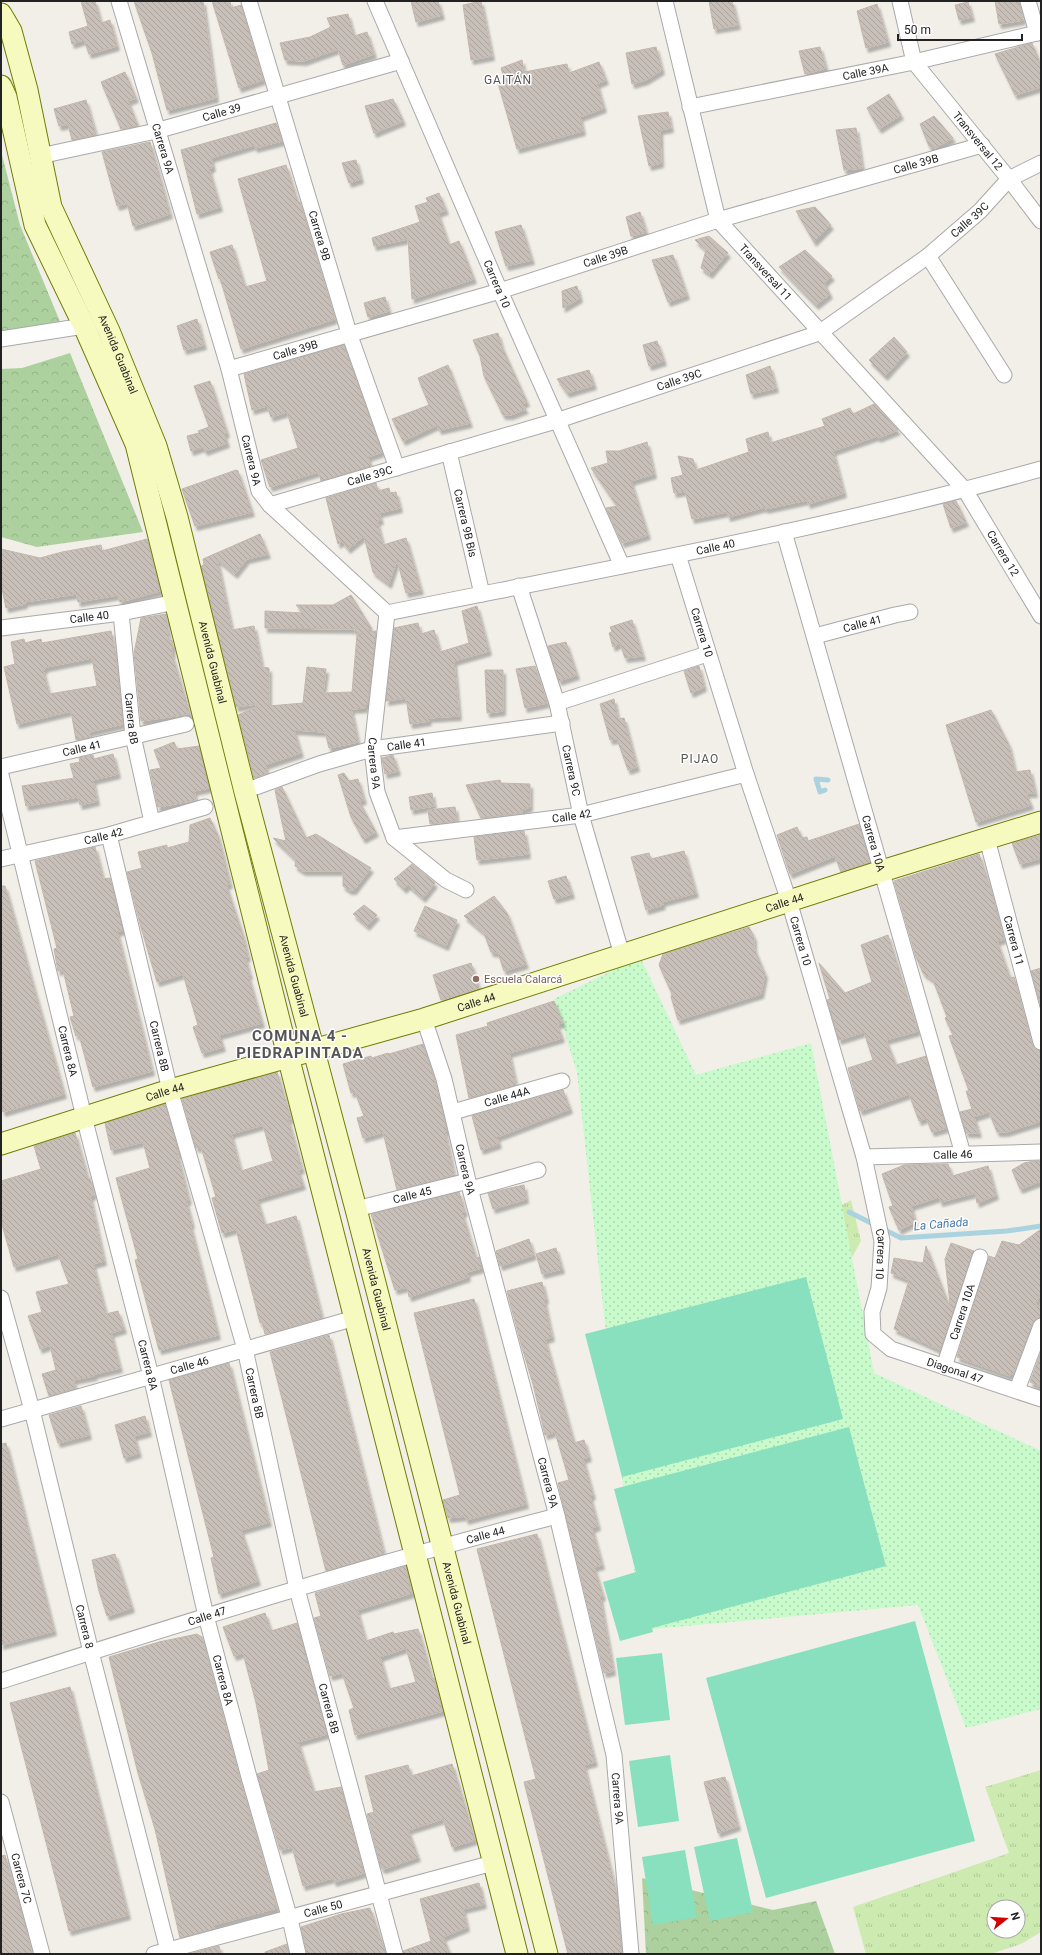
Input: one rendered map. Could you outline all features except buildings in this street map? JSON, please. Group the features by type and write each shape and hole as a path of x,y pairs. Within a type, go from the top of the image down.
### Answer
{"main road":[{"name":"Avenida Guabinal","path":"1,14 11,31 27,90 51,207 109,331 156,446 177,517 245,792 356,1209 547,1954"},
{"name":"Avenida Guabinal","path":"1,86 6,97 35,225 84,326 136,444 288,1056 492,1863 517,1954"},
{"name":"Calle 44","path":"1,1144 170,1090 424,1019 882,871 1041,822"}],"street":[{"name":"Carrera 9A","path":"119,1 156,131 229,369 259,491 270,505 387,613 372,749 377,792 394,838"},
{"name":"Carrera 9B","path":"249,1 349,333 397,468"},
{"name":"Carrera 10","path":"375,1 500,291 559,420 622,566"},
{"name":"Transversal 11","path":"665,1 718,220 819,333 965,490"},
{"path":"900,1 914,62"},
{"path":"1028,1 1039,33"},
{"name":"Calle 39A","path":"690,107 914,62 1039,33"},
{"name":"Calle 39","path":"40,156 156,131 401,61"},
{"name":"Transversal 12","path":"914,62 1010,179 1041,221"},
{"name":"Calle 39B","path":"229,369 349,333 500,291 718,220 982,145"},
{"name":"Calle 39C","path":"270,505 559,420 819,333 928,256 980,211 1010,179 1041,163"},
{"path":"928,256 1004,374"},
{"path":"1,339 84,326"},
{"name":"Carrera 9B Bis","path":"449,452 482,594"},
{"name":"Calle 40","path":"387,613 678,555 784,532 965,490 1041,469"},
{"name":"Carrera 12","path":"965,490 1041,616"},
{"name":"Carrera 10A","path":"784,532 962,1154"},
{"name":"Carrera 10","path":"678,555 707,654 789,902 864,1157 882,1241 879,1288 872,1312 873,1334"},
{"name":"Carrera 9C","path":"519,586 557,703 580,815 622,955"},
{"name":"Calle 40","path":"1,628 121,613 176,602"},
{"name":"Calle 41","path":"815,636 910,612"},
{"name":"Carrera 8B","path":"121,613 133,736 152,822"},
{"path":"557,703 707,654"},
{"name":"Calle 41","path":"256,787 319,764 372,749 562,723"},
{"name":"Calle 41","path":"1,767 186,724"},
{"name":"Calle 42","path":"394,838 580,815 746,774"},
{"name":"Carrera 8A","path":"1,775 84,1117 151,1376 206,1616 249,1777 290,1919 298,1954"},
{"name":"Calle 42","path":"1,859 109,835 204,807"},
{"name":"Carrera 8B","path":"109,835 170,1090 245,1349 297,1588 395,1954"},
{"path":"394,838 446,880 466,890"},
{"name":"Carrera 11","path":"987,839 1041,1042"},
{"name":"Carrera 9A","path":"424,1019 444,1079 469,1185 557,1516 614,1756 631,1954"},
{"name":"Calle 44A","path":"452,1112 562,1080"},
{"name":"Calle 46","path":"864,1157 1041,1152"},
{"name":"Calle 45","path":"356,1209 538,1170"},
{"name":"Carrera 10A","path":"944,1367 980,1257"},
{"name":"Carrera 8","path":"1,1298 32,1410 164,1953"},
{"name":"Calle 46","path":"1,1419 355,1318"},
{"path":"1017,1390 1041,1326"},
{"name":"Diagonal 47","path":"873,1334 891,1349 1041,1399"},
{"name":"Calle 44","path":"414,1553 557,1516"},
{"name":"Calle 47","path":"1,1681 206,1616 414,1553"},
{"name":"Carrera 7C","path":"1,1802 42,1954"},
{"name":"Calle 50","path":"164,1953 492,1863"}],"green space":[{"path":"1,151 20,225 61,324 1,336"},
{"path":"70,353 143,532 37,547 1,537 1,369 22,368"},
{"path":"640,957 696,1075 811,1043 874,1373 1041,1451 1041,1709 966,1728 918,1605 642,1630 622,1477 577,1072 554,999"},
{"path":"851,1200 861,1241 840,1279 792,1232"},
{"path":"806,1277 843,1419 622,1477 585,1334"},
{"path":"849,1427 886,1566 652,1628 653,1632 620,1641 603,1582 636,1572 614,1489"},
{"path":"915,1621 975,1841 766,1898 706,1678"},
{"path":"662,1653 670,1720 625,1725 616,1658"},
{"path":"670,1755 679,1821 638,1827 629,1761"},
{"path":"1041,1770 1041,1932 1021,1944 991,1954 866,1954 853,1907 1009,1853 985,1787"},
{"path":"737,1838 753,1912 710,1921 694,1847"},
{"path":"685,1850 697,1917 653,1925 642,1857"},
{"path":"642,1878 773,1910 816,1901 835,1954 646,1954"}],"waterway":[{"path":"825,790 820,792 816,779 828,780"},
{"name":"La Cañada","path":"849,1212 901,1238 1007,1231 1041,1226"}],"place":[{"name":"Escuela Calarcá","path":"476,979"}],"district":[{"name":"GAITÁN","path":"508,80"},
{"name":"PIJAO","path":"700,759"},
{"name":"COMUNA 4 - PIEDRAPINTADA","path":"300,1044"}]}
